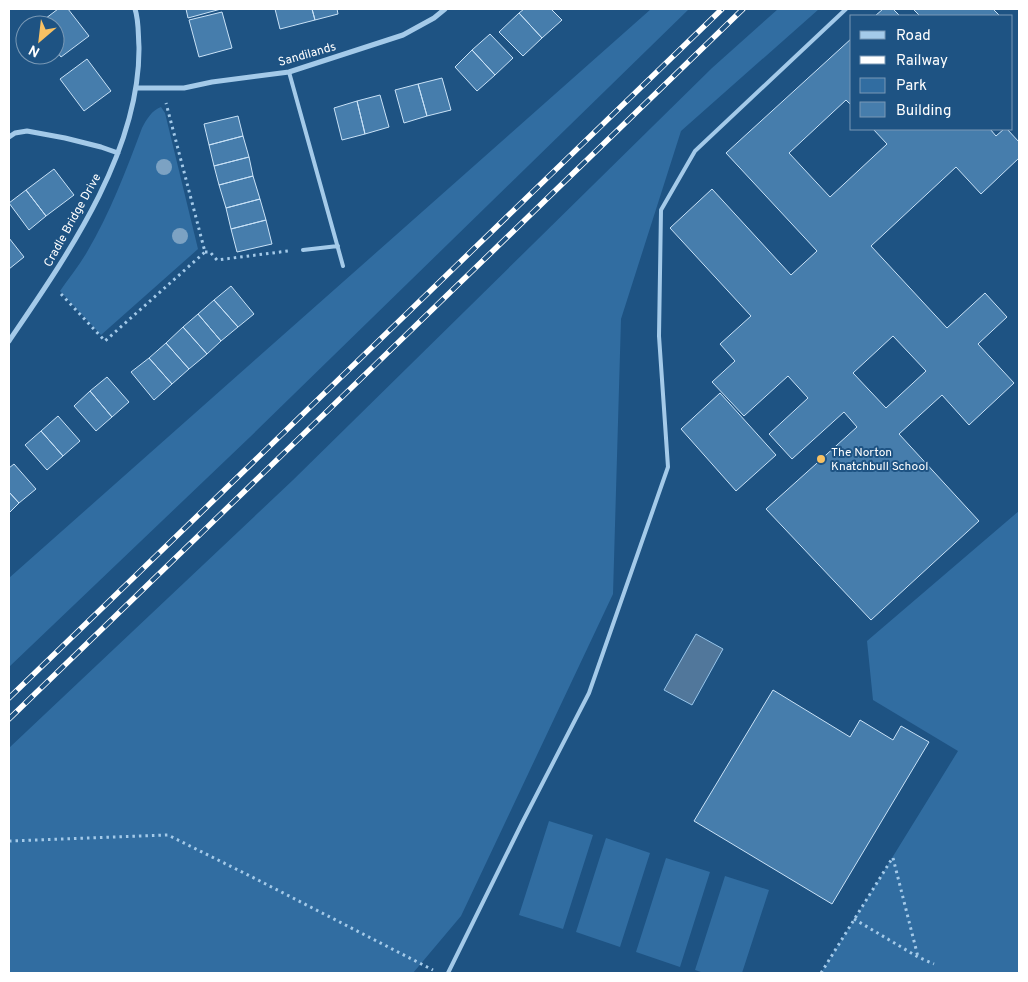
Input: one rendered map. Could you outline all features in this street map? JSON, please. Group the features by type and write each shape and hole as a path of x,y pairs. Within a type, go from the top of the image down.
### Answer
{"street":[{"name":"Cradle Bridge Drive","path":"9,341 50,282 95,204 118,153 136,88 139,56 135,9"},
{"name":"Sandilands","path":"136,88 184,88 212,82 289,72 403,35 434,18 445,9"},
{"path":"9,137 15,133 27,132 101,146 118,153"}],"lane":[{"path":"448,973 589,693 668,467 659,336 661,210 695,151 846,9"},
{"path":"289,72 343,266"},
{"path":"303,250 338,246"}],"path":[{"path":"164,88 167,108 205,252"},
{"path":"50,282 105,341 205,252 210,252 217,260 290,250 303,250"},
{"path":"9,841 168,835 440,973"},
{"path":"820,973 893,857 918,957"},
{"path":"854,919 918,957 934,964"}],"green space":[{"path":"651,9 689,9 250,437 9,667 9,578"},
{"path":"778,9 819,9 681,131 621,319 613,594 461,916 413,973 9,973 9,748 293,480 712,68"},
{"path":"161,107 165,113 198,249 101,335 60,291 84,257 103,222 147,119"},
{"path":"1019,511 1019,973 821,973 958,751 873,700 867,641"},
{"path":"549,821 593,835 563,929 519,915"},
{"path":"606,838 650,853 620,947 576,932"},
{"path":"666,858 710,872 680,967 636,952"},
{"path":"725,876 769,890 742,973 704,973 695,970"}],"shaded area":[{"path":"696,634 723,649 692,705 664,690"}],"building":[{"path":"58,9 68,9 89,36 65,54 65,15 50,15"},
{"path":"186,9 221,9 188,18"},
{"path":"275,9 312,9 315,20 280,29"},
{"path":"312,9 337,9 338,14 315,20"},
{"path":"524,9 551,9 562,20 542,38 519,13"},
{"path":"883,9 893,9 899,15 876,15"},
{"path":"913,9 993,9 999,15 919,15"},
{"path":"222,12 232,48 199,57 189,20"},
{"path":"519,13 542,38 523,56 499,32"},
{"path":"490,34 513,58 495,75 472,50"},
{"path":"850,40 850,104 846,100 789,153 830,197 887,144 874,130 991,130 996,136 1003,130 1008,130 1019,142 1019,158 981,194 956,167 871,246 947,328 985,293 1007,317 978,344 1014,383 969,425 942,395 899,434 979,521 871,620 766,509 857,427 844,412 792,459 769,434 808,398 788,376 744,416 712,382 735,361 720,344 751,316 670,228 712,189 791,275 817,251 726,153","holes":["893,336 926,371 886,408 853,373"]},
{"path":"472,50 495,75 477,91 455,67"},
{"path":"87,59 111,91 84,111 60,79"},
{"path":"442,78 451,110 427,116 418,84"},
{"path":"418,84 427,116 404,123 395,90"},
{"path":"380,95 389,127 365,134 357,101"},
{"path":"357,101 365,134 342,140 334,108"},
{"path":"238,116 243,136 209,145 204,124"},
{"path":"243,136 249,157 214,166 209,145"},
{"path":"249,157 253,176 219,185 214,166"},
{"path":"54,169 74,195 46,216 26,190"},
{"path":"253,176 260,199 226,208 219,185"},
{"path":"26,190 46,216 29,230 9,203"},
{"path":"260,199 266,220 231,229 226,208"},
{"path":"266,220 272,244 237,252 231,229"},
{"path":"9,238 24,257 9,269"},
{"path":"231,286 254,314 238,327 214,300"},
{"path":"214,300 238,327 221,341 198,314"},
{"path":"198,314 221,341 207,354 183,327"},
{"path":"183,327 207,354 189,369 166,343"},
{"path":"166,343 189,369 172,384 149,358"},
{"path":"149,358 172,384 154,400 131,372"},
{"path":"107,377 129,402 112,417 90,391"},
{"path":"90,391 112,417 96,431 74,406"},
{"path":"720,393 776,455 736,491 681,429"},
{"path":"58,416 80,441 63,456 41,431"},
{"path":"41,431 63,456 47,470 25,445"},
{"path":"14,464 36,489 19,503 9,492 9,468"},
{"path":"9,492 19,503 9,513"},
{"path":"773,690 850,737 860,720 893,740 901,726 929,742 832,904 694,821"}],"railway":[{"path":"9,698 722,9"},
{"path":"9,719 743,9"}],"place":[{"name":"The Norton Knatchbull School","path":"821,459"}]}
